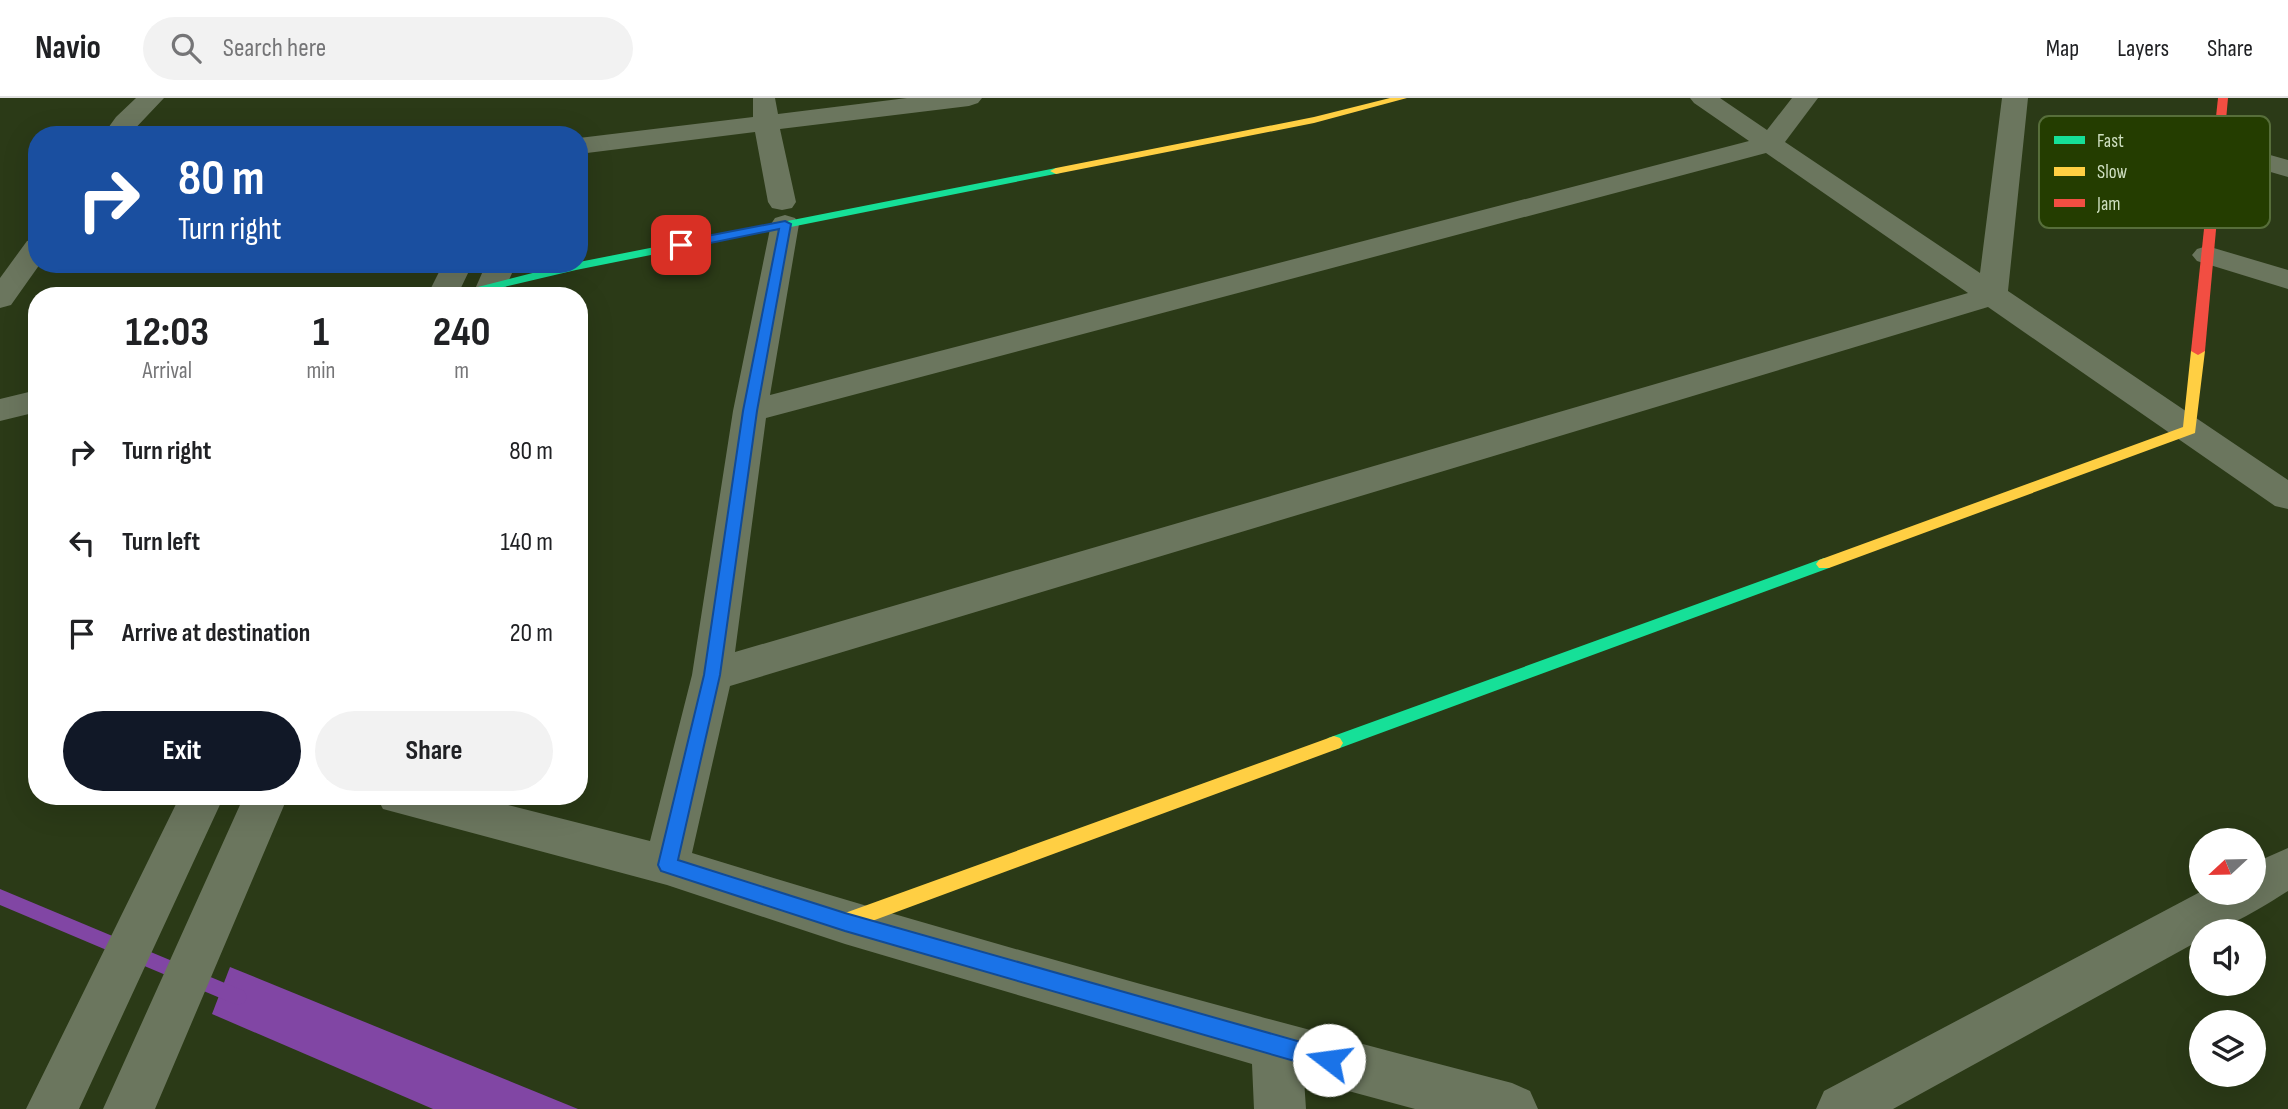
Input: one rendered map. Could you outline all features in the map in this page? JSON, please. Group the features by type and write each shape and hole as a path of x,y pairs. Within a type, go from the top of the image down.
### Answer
{"street":[{"path":"122,126 151,98"},
{"path":"588,144 765,111 969,98"},
{"path":"588,263 783,208 1314,121 1402,98"},
{"path":"1703,98 2288,497"},
{"path":"750,411 1770,144 1805,98"},
{"path":"1992,296 2015,98"},
{"path":"2221,116 2223,98"},
{"path":"667,865 712,675 750,411 783,208 765,111"},
{"path":"2190,430 2210,228"},
{"path":"2207,255 2288,280"},
{"path":"0,299 28,260"},
{"path":"453,282 493,282 540,273"},
{"path":"712,675 1992,296"},
{"path":"0,410 28,403"},
{"path":"845,922 2190,430"},
{"path":"52,1109 198,805"},
{"path":"129,1109 262,805"},
{"path":"433,805 667,865 845,922 1276,1047 1512,1109"},
{"path":"2266,880 2288,868"},
{"path":"1842,1109 2219,905"},
{"path":"1276,1047 1280,1109"}],"shaded area":[{"path":"230,967 578,1109 433,1109 212,1014"}],"waterway":[{"path":"0,897 238,997"}],"traffic: fast":[{"path":"588,264 1056,171"},
{"path":"487,287 546,273"},
{"path":"1334,743 1824,564"}],"traffic: slow":[{"path":"1056,171 1314,120 1402,98"},
{"path":"1824,564 2190,430 2198,351"},
{"path":"845,922 1334,743"}],"traffic: jam":[{"path":"2221,116 2223,98"},
{"path":"2198,351 2210,228"}],"route":[{"path":"681,245 785,224 750,411 712,675 667,865 845,922 1329,1060"}]}
